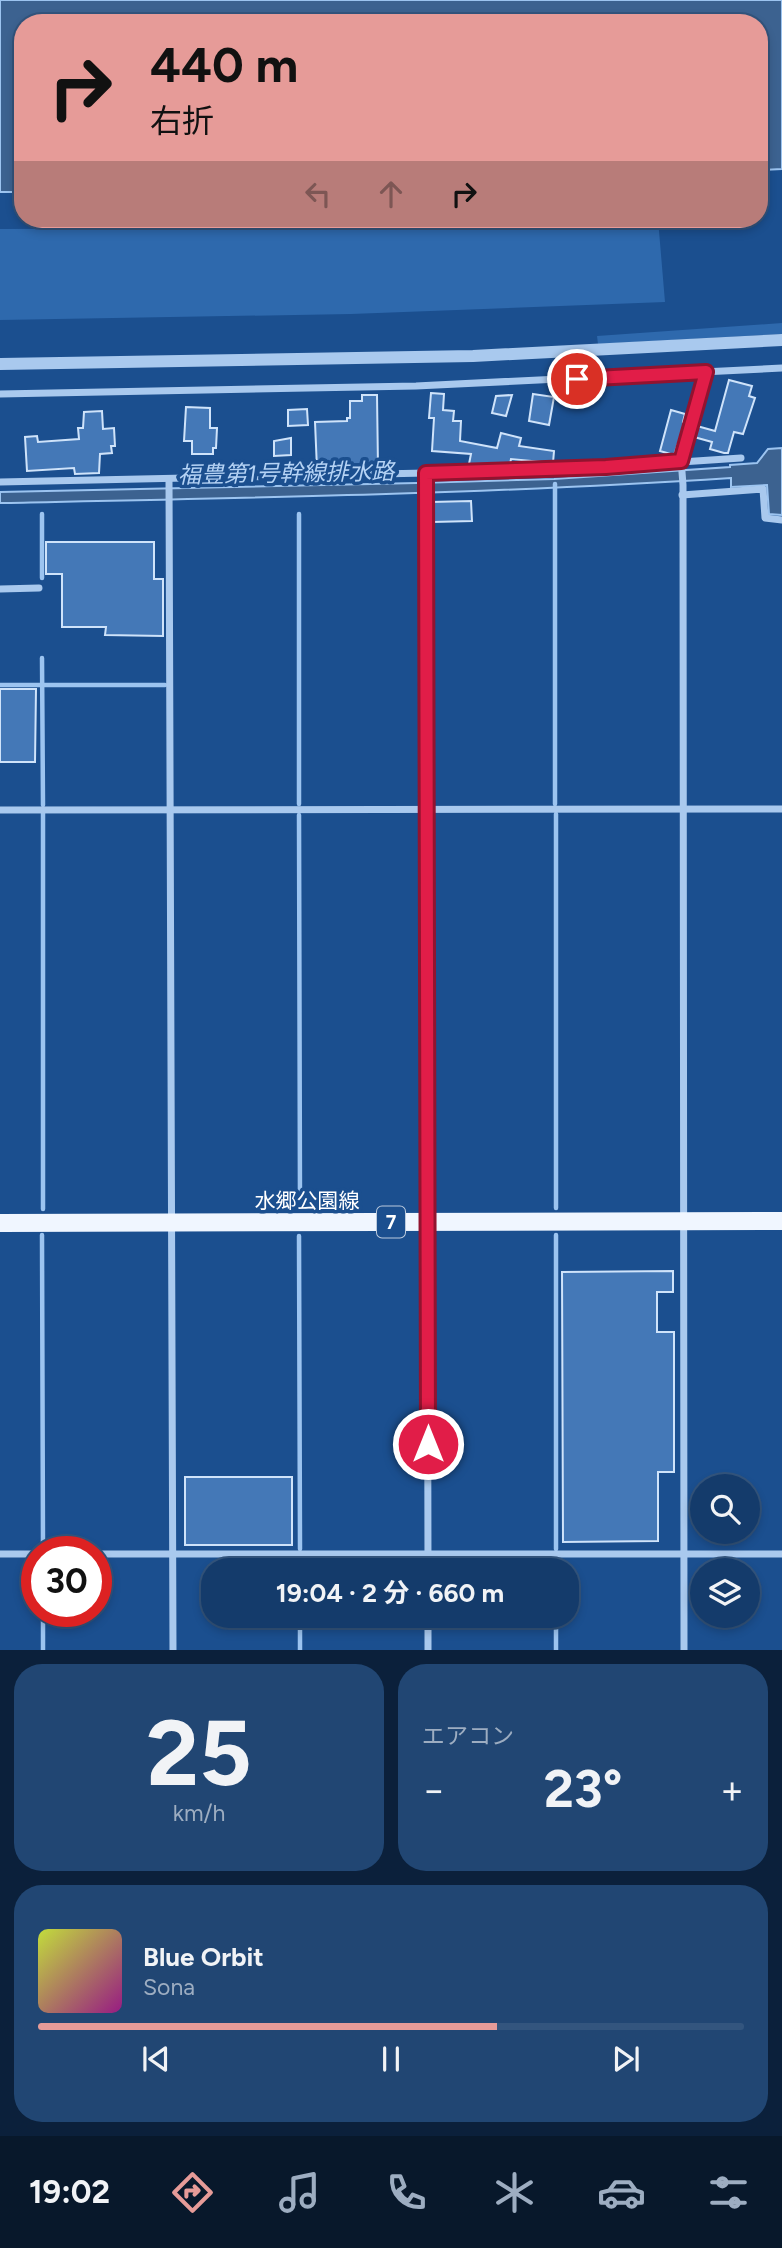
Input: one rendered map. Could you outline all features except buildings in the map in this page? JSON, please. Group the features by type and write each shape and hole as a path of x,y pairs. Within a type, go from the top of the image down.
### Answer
{"main road":[{"name":"水郷公園線","path":"0,1223 782,1221"}],"street":[{"path":"0,364 473,356 782,340"},
{"path":"0,394 378,387 782,368"},
{"path":"684,1650 681,464 706,372"},
{"path":"0,482 169,482 426,475 681,464 741,458"},
{"path":"426,475 428,1558"},
{"path":"169,482 173,1650"},
{"path":"682,495 763,489 765,518 782,520"},
{"path":"0,589 39,588"},
{"path":"0,810 782,809"},
{"path":"0,1555 21,1554"},
{"path":"112,1554 782,1554"},
{"path":"428,1628 428,1650"}],"shaded area":[{"path":"0,0 782,0 782,169 768,170 768,14 14,14 14,192 0,192"},
{"path":"659,228 665,302 351,314 0,320 0,229"},
{"path":"782,323 782,334 598,344 597,336"},
{"path":"782,448 782,515 769,514 767,485 731,487 731,478 457,492 0,503 0,492 554,479 730,467 757,463 768,449"}],"waterway":[{"path":"555,484 555,804"},
{"path":"42,514 42,578"},
{"path":"299,514 299,804"},
{"path":"42,658 43,805"},
{"path":"0,685 165,685"},
{"path":"43,813 43,1209"},
{"path":"556,814 556,1208"},
{"path":"299,815 300,1208"},
{"path":"42,1235 43,1536"},
{"path":"556,1235 556,1549"},
{"path":"299,1236 300,1549"},
{"path":"43,1627 43,1650"},
{"path":"300,1628 300,1650"},
{"path":"556,1628 556,1650"}],"route":[{"path":"428,1444 426,473 606,467 681,461 706,372 577,379"}],"water label":[{"name":"福豊第1号幹線排水路","path":"286,473"}]}
